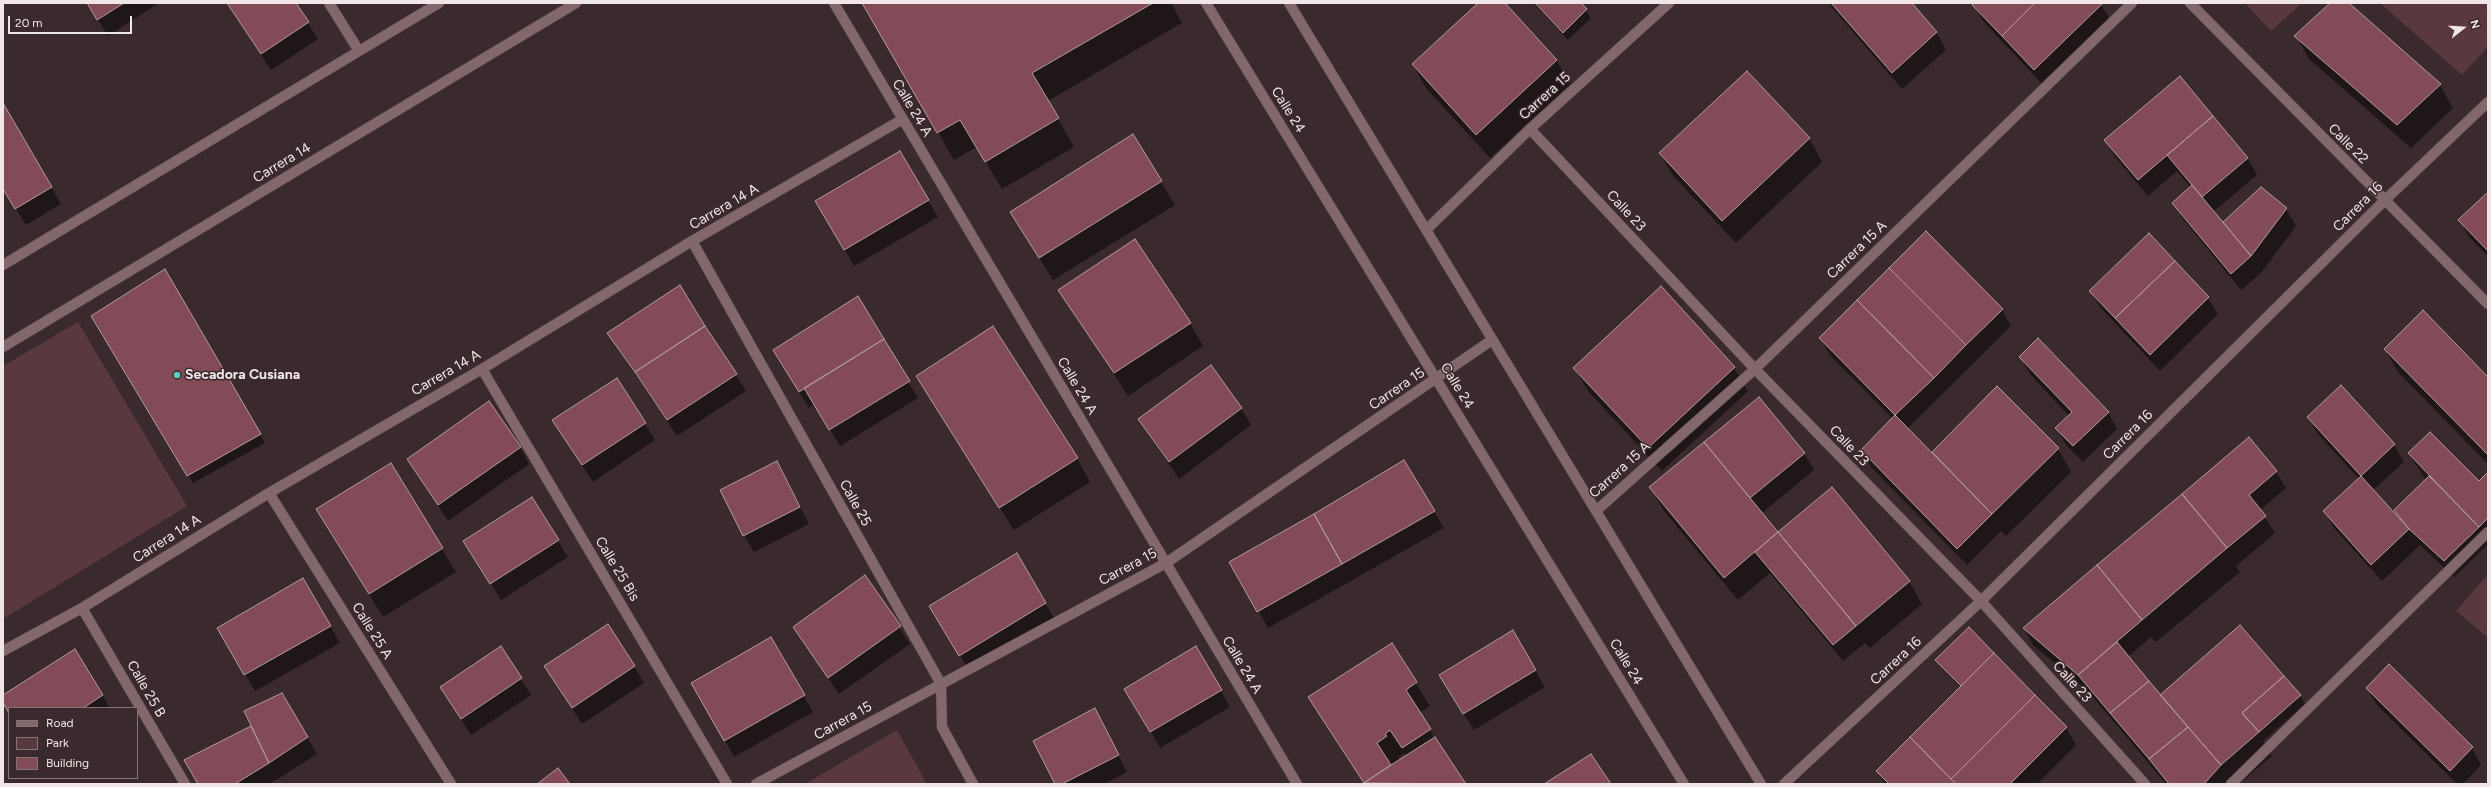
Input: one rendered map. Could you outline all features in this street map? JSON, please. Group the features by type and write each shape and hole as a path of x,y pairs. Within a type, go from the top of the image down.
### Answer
{"street":[{"path":"329,3 359,51"},
{"path":"3,265 439,3"},
{"name":"Carrera 14","path":"3,347 576,3"},
{"name":"Calle 24 A","path":"834,3 1297,784"},
{"name":"Calle 24","path":"1206,3 1684,784"},
{"path":"1289,3 1761,784"},
{"name":"Carrera 15","path":"1426,230 1530,129 1669,3"},
{"name":"Carrera 15 A","path":"1596,511 1755,369 2132,3"},
{"name":"Calle 22","path":"2190,3 2384,201 2488,304"},
{"name":"Carrera 16","path":"1784,784 1981,601 2384,201 2488,102"},
{"name":"Carrera 14 A","path":"3,651 82,608 269,493 482,369 692,241 903,119"},
{"name":"Calle 23","path":"1530,129 1755,369 1981,601 2145,784"},
{"name":"Calle 25","path":"692,241 941,684 942,727 973,784"},
{"name":"Carrera 15","path":"756,784 1166,563 1492,340"},
{"name":"Calle 25 Bis","path":"482,369 727,784"},
{"name":"Calle 25 A","path":"269,493 451,784"},
{"path":"2231,784 2488,532"},
{"name":"Calle 25 B","path":"82,608 185,784"}],"green space":[{"path":"2245,3 2302,3 2271,31"},
{"path":"2380,3 2488,3 2488,47 2462,75"},
{"path":"78,322 187,506 3,619 3,366"},
{"path":"2488,574 2488,638 2456,611"},
{"path":"897,730 927,784 805,784"}],"building":[{"path":"87,3 124,3 97,20"},
{"path":"227,3 296,3 309,22 261,54"},
{"path":"862,3 1153,3 1032,73 1059,118 985,162 960,120 937,133"},
{"path":"1478,3 1505,3 1557,60 1476,135 1412,64"},
{"path":"1535,3 1581,3 1587,9 1563,33"},
{"path":"1831,3 1912,3 1937,32 1892,73"},
{"path":"1974,3 2035,3 2002,36 1972,5"},
{"path":"2035,3 2102,4 2034,70 2002,36"},
{"path":"2330,3 2349,3 2441,84 2397,125 2294,36"},
{"path":"1747,71 1810,138 1722,221 1659,153"},
{"path":"2180,76 2213,116 2138,180 2104,140"},
{"path":"3,103 52,187 15,209 3,189"},
{"path":"2213,116 2248,158 2202,197 2167,155"},
{"path":"1133,134 1162,181 1039,258 1010,212"},
{"path":"900,151 929,200 844,250 815,201"},
{"path":"2192,185 2251,256 2231,274 2172,203"},
{"path":"2261,187 2287,208 2251,256 2223,222"},
{"path":"2488,192 2488,251 2458,220"},
{"path":"1926,231 2003,309 1966,345 1889,268"},
{"path":"2149,233 2175,261 2115,318 2089,291"},
{"path":"1135,239 1191,323 1114,373 1058,290"},
{"path":"2175,261 2209,297 2150,355 2115,318"},
{"path":"1889,268 1966,345 1934,378 1857,300"},
{"name":"Secadora Cusiana","path":"165,269 261,434 187,476 91,316"},
{"path":"680,285 705,326 635,372 607,333"},
{"path":"1661,286 1735,367 1648,448 1573,368"},
{"path":"858,296 884,339 799,392 773,350"},
{"path":"1857,300 1934,378 1895,415 1819,338"},
{"path":"2423,310 2488,377 2488,455 2384,349"},
{"path":"705,326 737,374 667,420 635,372"},
{"path":"993,326 1078,458 999,508 916,376"},
{"path":"2038,338 2109,412 2073,446 2055,428 2072,412 2019,357"},
{"path":"884,339 910,381 829,430 804,388"},
{"path":"1211,365 1242,408 1169,462 1138,419"},
{"path":"617,378 646,423 582,465 552,420"},
{"path":"2341,385 2395,444 2361,476 2307,417"},
{"path":"1997,386 2059,448 1992,514 1932,452"},
{"path":"1759,397 1805,453 1750,498 1704,442"},
{"path":"489,401 521,447 438,505 407,459"},
{"path":"1895,415 1992,514 1957,549 1861,450"},
{"path":"2430,432 2479,481 2488,472 2488,518 2479,527 2408,453"},
{"path":"2249,437 2277,471 2249,495 2266,516 2227,548 2182,494"},
{"path":"1704,442 1778,532 1724,578 1649,487"},
{"path":"1404,460 1435,511 1342,564 1314,514"},
{"path":"777,461 800,507 743,536 720,490"},
{"path":"391,463 443,548 369,594 316,509"},
{"path":"2361,476 2409,529 2371,565 2323,511"},
{"path":"2429,476 2479,527 2444,561 2409,529 2394,510"},
{"path":"1832,487 1910,581 1856,626 1778,532"},
{"path":"2182,494 2227,548 2142,620 2097,565"},
{"path":"532,497 559,540 490,584 463,541"},
{"path":"1314,514 1342,564 1257,612 1229,562"},
{"path":"1778,532 1856,626 1833,645 1755,552"},
{"path":"1017,553 1046,603 959,656 929,606"},
{"path":"2097,565 2142,620 2078,675 2023,628"},
{"path":"865,575 901,626 828,678 793,627"},
{"path":"303,578 331,626 244,675 217,628"},
{"path":"608,624 635,666 572,708 544,666"},
{"path":"2240,625 2284,676 2242,713 2259,732 2221,765 2160,695"},
{"path":"1969,627 1994,653 1961,686 1935,660"},
{"path":"1513,630 1536,670 1463,714 1439,675"},
{"path":"771,637 805,695 724,741 691,683"},
{"path":"2117,642 2149,681 2110,713 2078,675"},
{"path":"1392,643 1417,682 1406,690 1431,729 1402,748 1390,730 1385,734 1387,736 1377,743 1391,765 1364,783 1308,697"},
{"path":"501,646 522,678 461,719 440,687"},
{"path":"1196,646 1222,690 1150,732 1124,689"},
{"path":"75,649 103,695 85,707 8,707 8,711 3,703 3,695"},
{"path":"1994,653 2035,695 1951,779 1910,737"},
{"path":"2389,664 2473,747 2450,771 2366,688"},
{"path":"2284,676 2301,695 2259,732 2242,713"},
{"path":"2149,681 2188,727 2149,759 2110,713"},
{"path":"282,693 308,737 269,763 244,711"},
{"path":"2035,695 2067,727 2010,784 1956,784 1951,779"},
{"path":"1095,708 1119,755 1062,784 1055,784 1033,741"},
{"path":"251,726 269,763 235,784 198,784 184,760"},
{"path":"2188,727 2221,765 2204,784 2169,784 2149,759"},
{"path":"1435,737 1466,784 1364,783 1391,765"},
{"path":"1910,737 1956,784 1889,784 1876,771"},
{"path":"1591,754 1611,784 1544,784"},
{"path":"558,768 570,784 537,784"}],"place":[{"name":"Secadora Cusiana","path":"177,375"}]}
